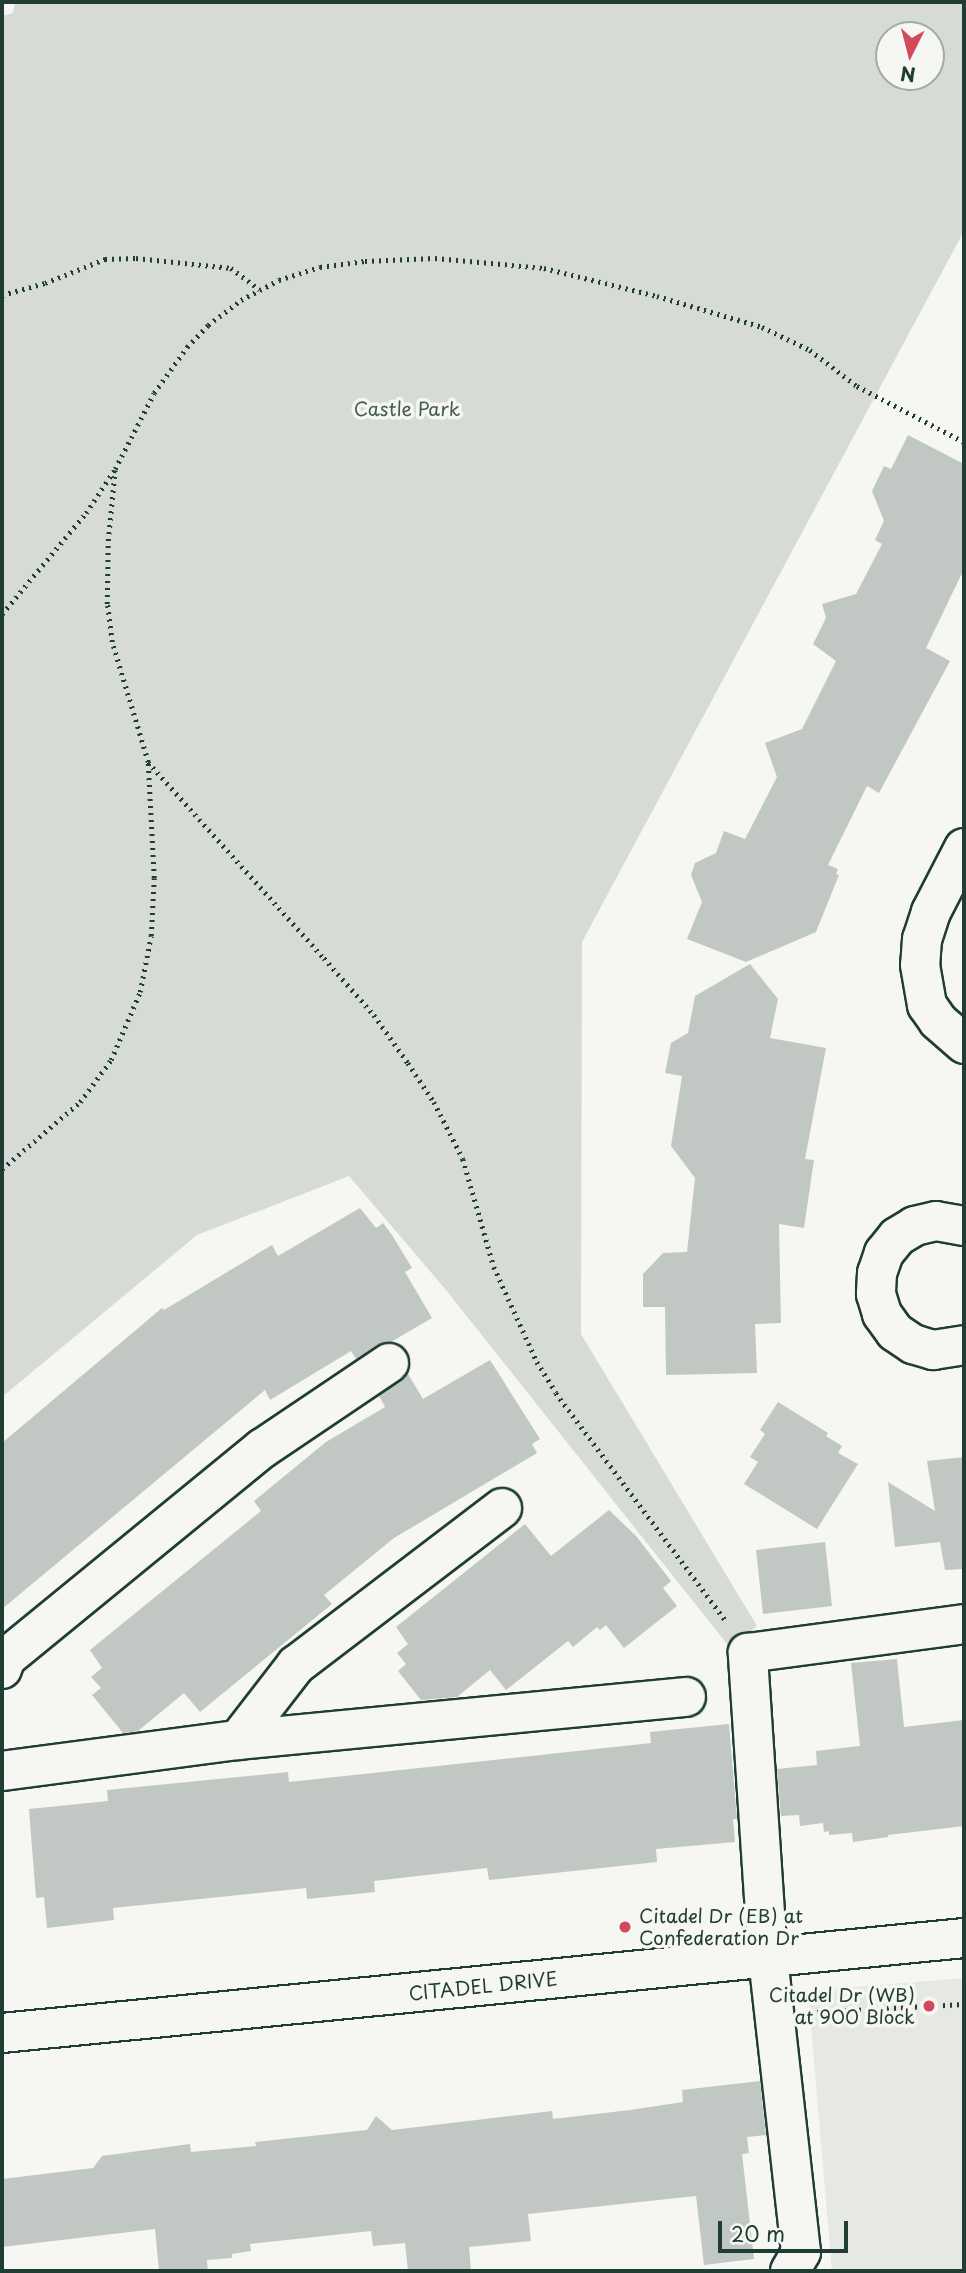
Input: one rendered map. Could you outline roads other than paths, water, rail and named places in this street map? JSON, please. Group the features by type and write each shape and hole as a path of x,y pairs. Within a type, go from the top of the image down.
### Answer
{"street":[{"path":"964,848 931,912 922,939 920,965 927,1005 938,1021 964,1044"},
{"path":"964,1226 936,1221 915,1226 897,1237 884,1253 877,1273 876,1294 883,1314 895,1332 913,1344 933,1350 964,1345"},
{"path":"2,1669 6,1658 263,1448 389,1363"},
{"path":"238,1740 296,1665 502,1508"},
{"path":"790,2271 801,2252 768,1958 748,1653 964,1625"},
{"path":"2,1771 238,1740 686,1697"},
{"name":"CITADEL DRIVE","path":"2,2033 964,1938"}],"place":[{"name":"Citadel Dr (EB) at Confederation Dr","path":"625,1927"},
{"name":"Citadel Dr (WB) at 900 Block","path":"929,2006"}],"park label":[{"name":"Castle Park","path":"407,409"}]}
